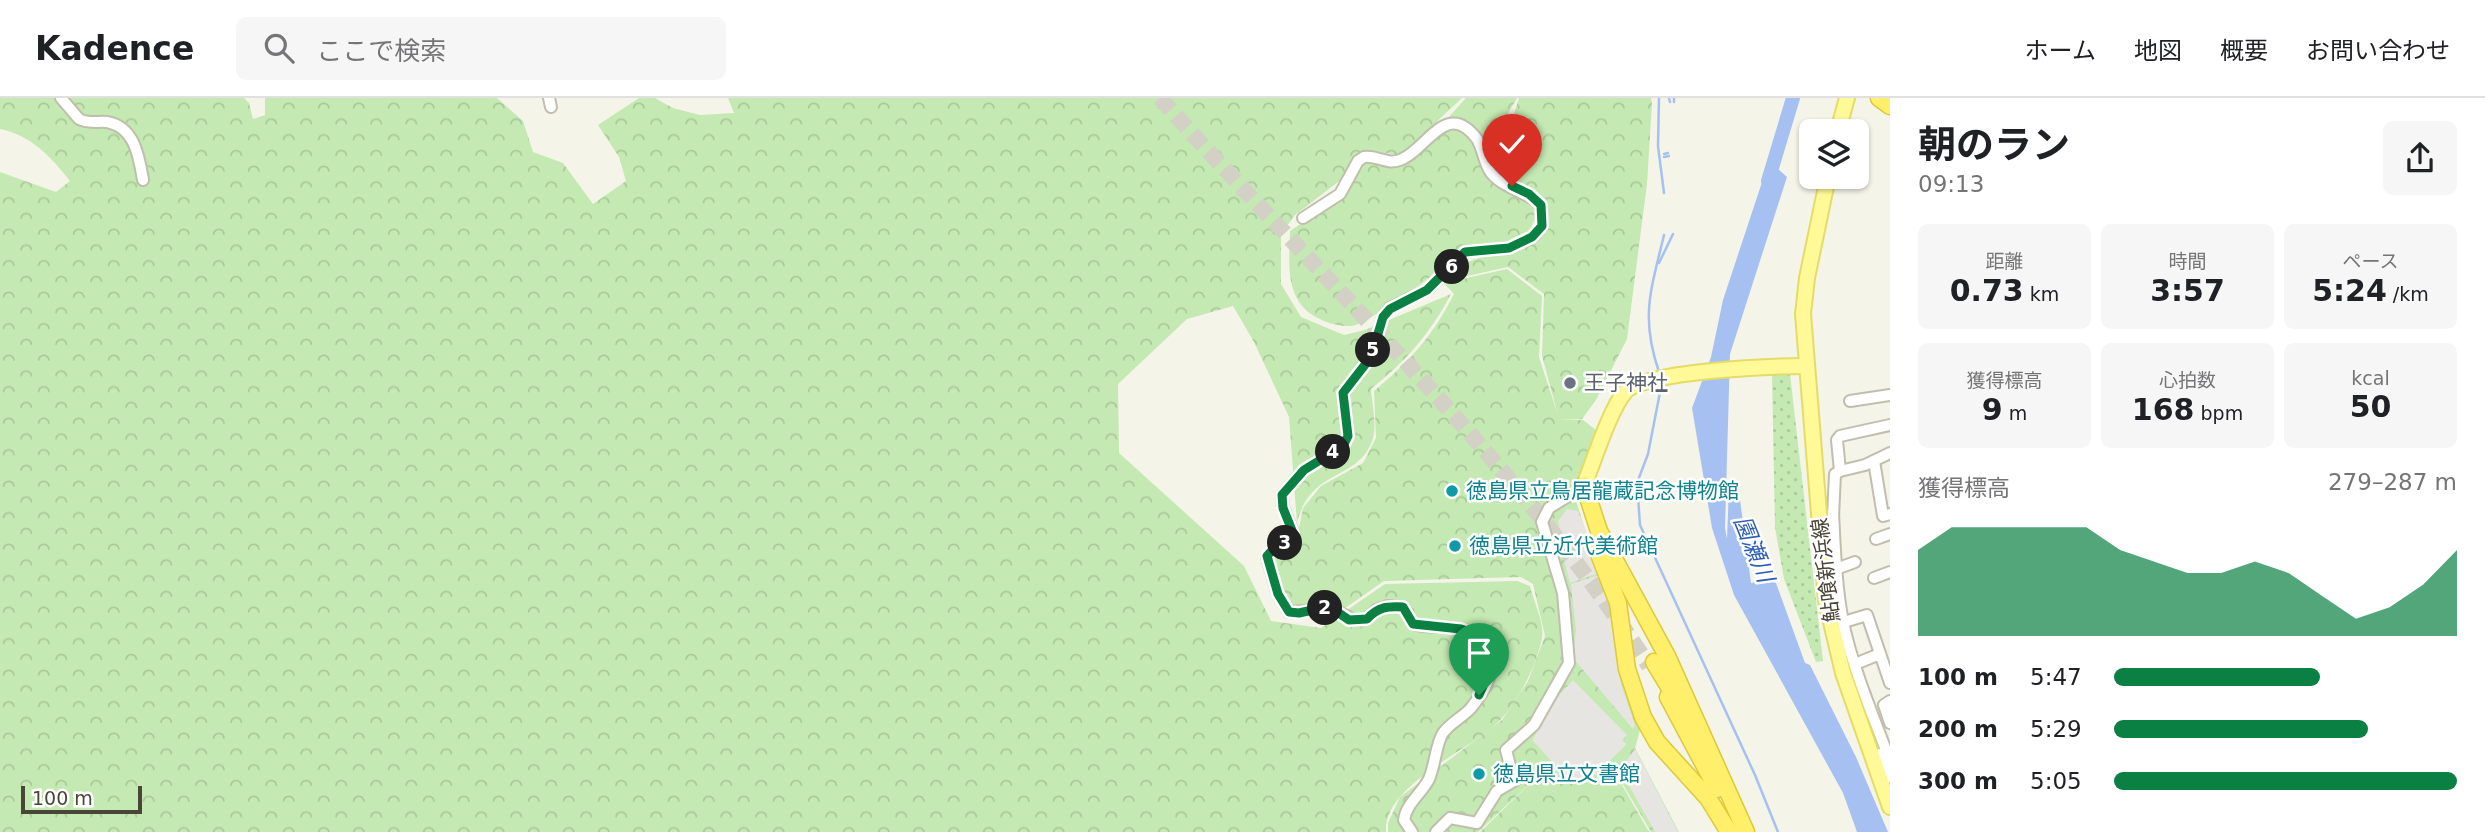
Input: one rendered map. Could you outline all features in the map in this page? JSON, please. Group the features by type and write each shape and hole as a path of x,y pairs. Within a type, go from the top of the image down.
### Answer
{"highway":[{"path":"1879,98 1890,106"},
{"path":"1581,488 1618,603 1627,669 1643,717 1657,742 1708,798 1729,832"},
{"path":"1581,488 1599,531 1667,656 1745,832"},
{"path":"1737,832 1694,743 1651,664 1685,714 1745,832"}],"main road":[{"path":"1841,119 1847,98"},
{"name":"鮎喰新浜線","path":"1826,189 1807,278 1800,366 1830,569 1826,601 1843,673 1890,807"},
{"path":"1581,488 1623,395 1643,380 1800,366"}],"street":[{"path":"61,98 79,119 110,122 130,137 138,150 143,180"},
{"path":"1303,218 1340,194 1358,162 1364,157 1390,162 1399,160 1441,124 1454,121 1464,125 1477,139 1490,172 1499,180 1529,194 1541,205 1542,226 1532,237 1509,248 1465,252 1427,290 1390,309 1383,317 1371,357 1343,393 1348,436 1343,446 1304,470 1282,495 1283,508 1293,533 1289,541 1275,547 1267,556 1278,594 1289,612 1333,609 1354,620 1367,619 1376,610 1387,606 1403,607 1413,624 1461,629 1479,636 1491,648 1494,662 1479,695 1470,709 1440,738 1432,772 1405,813 1404,820 1412,832"},
{"path":"1850,401 1890,395"},
{"path":"1840,471 1837,450 1839,436 1890,425"},
{"path":"1890,453 1835,474 1830,569 1855,664 1890,761"},
{"path":"1874,461 1883,516 1890,513"},
{"path":"1436,832 1450,818 1477,823 1497,792 1514,781 1506,750 1534,724 1569,663 1563,593 1542,522 1543,516 1560,498 1581,488"},
{"path":"1876,539 1890,534"},
{"path":"1830,569 1855,562"},
{"path":"1874,578 1890,572"},
{"path":"1843,622 1867,615 1890,683"},
{"path":"1855,664 1880,654"},
{"path":"1869,705 1890,693"},
{"path":"1890,701 1884,709 1890,723"},
{"path":"1868,744 1879,754 1890,777"}],"green space":[{"path":"0,98 244,98 249,103 253,119 265,115 265,98 497,98 523,121 533,152 563,163 593,204 626,181 619,157 598,125 639,98 655,98 673,108 700,115 734,113 728,98 1462,98 1401,155 1369,151 1352,158 1342,179 1295,215 1281,234 1281,284 1301,317 1344,335 1365,330 1451,294 1435,322 1416,346 1371,389 1374,433 1367,452 1358,462 1313,492 1297,523 1289,417 1254,342 1233,306 1187,319 1118,384 1119,453 1244,566 1271,621 1321,628 1385,584 1517,581 1530,586 1540,619 1542,638 1532,670 1521,692 1501,719 1432,769 1399,798 1389,815 1386,832 0,832 0,172 56,192 70,181 40,148 21,136 0,129"},
{"path":"1466,98 1517,98 1502,121 1479,137 1446,120"},
{"path":"1519,98 1651,98 1647,184 1627,339 1596,400 1582,419 1558,419 1583,420 1601,434 1589,464 1572,488 1613,618 1624,690 1640,730 1635,748 1679,832 1651,832 1618,776 1573,780 1547,773 1562,781 1571,782 1618,778 1649,832 1480,832 1543,771 1478,832 1388,832 1388,823 1400,797 1502,720 1528,681 1545,636 1533,584 1521,577 1384,581 1341,611 1328,605 1295,607 1288,606 1272,560 1276,551 1298,533 1303,508 1321,486 1363,463 1376,438 1374,391 1410,358 1437,323 1454,294 1444,283 1507,269 1542,296 1539,357 1558,415 1542,356 1544,294 1508,267 1449,280 1463,265 1482,257 1526,246 1549,227 1540,199 1529,188 1502,176 1488,149 1488,139 1514,114"},
{"path":"1455,125 1473,142 1479,156 1535,206 1534,221 1529,231 1509,242 1455,253 1418,286 1356,325 1333,324 1308,312 1294,293 1291,281 1290,231 1342,196 1359,163 1366,159 1384,165"},
{"path":"1790,374 1823,661 1816,662 1784,579 1775,527 1772,375"}],"shaded area":[{"path":"1567,509 1578,511 1602,572 1570,583 1560,544 1562,542 1558,521"},
{"path":"1602,574 1610,589 1621,684 1635,725 1633,729 1573,658 1576,630 1571,584"},
{"path":"1573,680 1627,735 1622,740 1627,744 1592,778 1568,779 1532,740 1560,694"},
{"path":"1635,749 1678,832 1655,832 1620,770"}],"water":[{"path":"1769,161 1787,177 1730,354 1725,528 1727,539 1729,487 1739,492 1751,583 1765,580 1776,583 1805,663 1810,665 1856,757 1888,832 1857,832 1843,793 1734,595 1712,528 1692,408 1711,357 1723,300"}],"waterway":[{"path":"1659,98 1658,146 1664,193"},
{"path":"1669,98 1670,102"},
{"name":"園瀬川","path":"1768,181 1793,98"},
{"path":"1664,154 1668,153"},
{"path":"1664,157 1669,156"},
{"path":"1659,263 1673,234"},
{"path":"1659,372 1653,352 1649,319 1652,288 1664,235"},
{"path":"1662,382 1648,454 1637,483 1640,525 1755,775 1778,832"}],"tunnel":[{"path":"1160,98 1478,443 1539,515 1596,589 1649,666"}],"place":[{"name":"王子神社","path":"1570,383"},
{"name":"徳島県立鳥居龍蔵記念博物館","path":"1452,491"},
{"name":"徳島県立近代美術館","path":"1455,546"},
{"name":"徳島県立文書館","path":"1479,774"}],"route":[{"path":"1479,695 1494,662 1491,648 1479,636 1441,625 1418,626 1413,624 1403,607 1387,606 1376,610 1367,619 1354,620 1349,620 1333,609 1289,612 1278,594 1267,556 1275,547 1289,541 1293,533 1283,508 1282,495 1304,470 1343,446 1348,436 1343,393 1371,357 1383,317 1390,309 1427,290 1465,252 1519,245 1532,237 1542,226 1541,205 1529,194 1512,186"}]}
